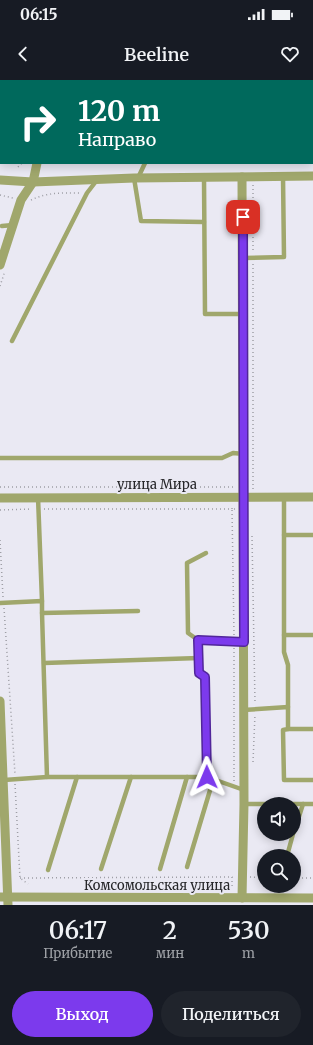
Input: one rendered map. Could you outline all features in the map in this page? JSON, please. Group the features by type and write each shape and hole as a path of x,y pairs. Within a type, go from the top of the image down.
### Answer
{"street":[{"path":"3,267 13,225 21,200 33,182 37,164"},
{"path":"0,180 33,182 136,178 313,176"},
{"path":"242,177 244,454 244,804 242,898"},
{"name":"улица Мира","path":"0,498 313,498"},
{"path":"0,701 4,780 5,900"},
{"name":"Комсомольская улица","path":"5,900 313,898"}],"lane":[{"path":"144,164 136,178 141,221 204,222"},
{"path":"243,258 284,257 283,176"},
{"path":"204,177 205,314 243,314"},
{"path":"12,341 87,193 97,180"},
{"path":"2,226 13,225"},
{"path":"0,458 222,458 233,453 244,454"},
{"path":"38,497 47,777"},
{"path":"284,498 284,652 288,665 288,730"},
{"path":"284,535 313,535"},
{"path":"206,553 187,563 188,632 198,640 244,642"},
{"path":"2,602 42,601"},
{"path":"42,613 138,611"},
{"path":"284,635 313,635"},
{"path":"187,867 210,787 205,677 199,673 198,640"},
{"path":"44,663 199,658"},
{"path":"243,710 288,708"},
{"path":"313,729 283,730 284,780 313,780"},
{"path":"4,780 47,777 209,777 244,790"},
{"path":"48,870 77,777"},
{"path":"101,869 131,777"},
{"path":"160,869 187,777"},
{"path":"244,804 313,804"},
{"path":"301,810 303,804"}],"path":[{"path":"18,167 21,164"},
{"path":"252,492 254,487 255,410 253,177"},
{"path":"29,203 42,194 53,192 87,193"},
{"path":"0,195 15,198"},
{"path":"0,286 3,267"},
{"path":"0,487 238,487"},
{"path":"0,510 232,508 232,503"},
{"path":"252,532 255,709 253,764"},
{"path":"0,540 2,602 15,780 20,878"},
{"path":"250,870 250,877"},
{"path":"247,877 257,878"},
{"path":"20,878 28,884"},
{"path":"20,878 232,878 232,892"},
{"path":"301,878 313,878"}],"route":[{"path":"207,777 205,677 199,673 198,640 244,642 243,217"}]}
